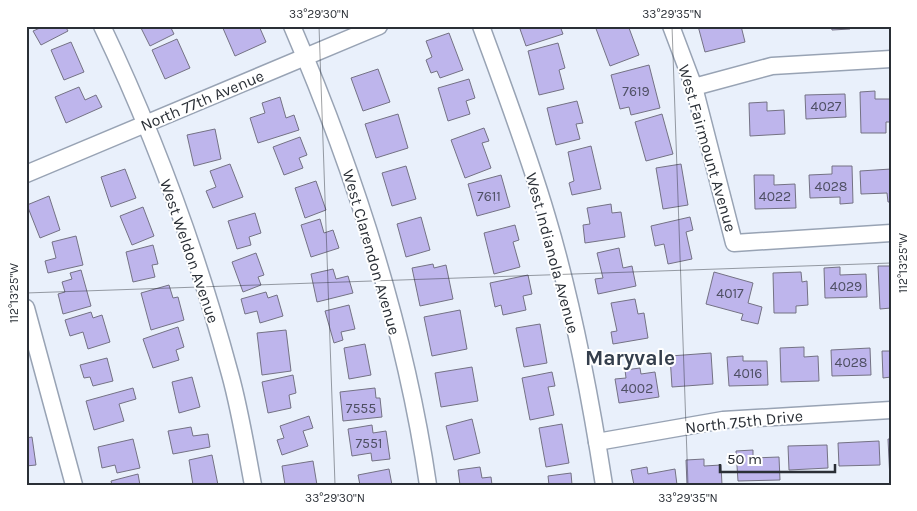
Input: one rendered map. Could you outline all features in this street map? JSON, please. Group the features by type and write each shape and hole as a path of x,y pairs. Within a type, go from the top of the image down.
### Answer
{"street":[{"name":"West Weldon Avenue","path":"102,26 145,124 184,229 230,374 253,485"},
{"name":"West Clarendon Avenue","path":"292,26 338,139 367,224 386,290 409,386 428,485"},
{"name":"North 77th Avenue","path":"26,174 379,26"},
{"name":"West Indianola Avenue","path":"481,26 514,114 548,218 568,300 598,442 604,485"},
{"name":"West Fairmount Avenue","path":"671,26 694,87 734,243 891,232"},
{"path":"694,87 772,66 891,58"},
{"path":"26,308 74,485"},
{"name":"North 75th Drive","path":"598,442 723,420 891,410"}],"building":[{"path":"39,26 65,26 68,31 41,45 33,31 40,28"},
{"path":"140,26 170,26 174,34 150,46"},
{"path":"222,26 259,26 266,42 235,56"},
{"path":"527,26 560,26 563,34 526,46 520,29"},
{"path":"595,26 632,26 629,28 639,55 610,66"},
{"path":"698,26 741,26 745,42 705,52"},
{"path":"831,26 850,26 850,29 832,30"},
{"path":"449,33 463,70 440,78 437,71 431,73 426,60 432,57 426,41"},
{"path":"177,39 190,68 165,79 152,50"},
{"path":"71,42 84,72 64,80 51,50"},
{"path":"558,43 565,68 559,70 564,89 539,95 528,51"},
{"path":"649,65 660,108 631,115 629,107 620,109 611,75"},
{"path":"378,69 390,102 363,111 351,78"},
{"path":"469,79 475,98 466,101 470,114 448,121 438,88"},
{"path":"79,87 85,100 96,95 102,107 66,123 55,97"},
{"path":"875,91 875,99 891,99 891,122 886,122 886,133 861,133 860,92"},
{"path":"845,94 846,117 806,119 805,95"},
{"path":"280,97 286,118 294,115 299,130 258,143 250,118 265,113 262,103"},
{"path":"577,101 583,123 576,124 580,139 556,145 547,108"},
{"path":"767,102 767,111 784,110 785,134 750,136 749,103"},
{"path":"398,114 408,148 376,158 365,124"},
{"path":"662,114 673,154 646,161 635,122"},
{"path":"484,128 489,141 482,143 491,168 465,178 451,140"},
{"path":"215,129 221,159 194,166 187,135"},
{"path":"300,137 307,155 299,158 303,168 284,175 273,147"},
{"path":"591,146 601,189 572,195 569,183 574,181 568,152"},
{"path":"230,164 243,197 213,208 206,191 216,187 210,171"},
{"path":"681,164 688,205 663,209 656,168"},
{"path":"406,166 416,199 392,206 382,173"},
{"path":"832,166 852,166 853,203 840,204 840,197 810,198 809,175 832,174"},
{"path":"125,169 136,198 111,207 101,177"},
{"path":"891,169 891,202 888,202 887,193 861,194 860,171"},
{"path":"501,175 510,207 477,216 468,184"},
{"path":"754,175 774,175 774,185 795,184 796,208 755,209"},
{"path":"316,181 326,210 305,218 295,188"},
{"path":"49,196 60,230 40,238 27,205"},
{"path":"611,204 612,213 621,212 625,237 585,243 583,225 590,224 587,208"},
{"path":"143,207 154,236 132,245 120,216"},
{"path":"255,213 261,233 249,237 251,245 237,249 228,221"},
{"path":"421,217 430,250 406,257 397,224"},
{"path":"690,217 693,230 686,232 692,259 668,264 664,244 655,246 651,226"},
{"path":"320,219 324,233 333,230 339,248 311,257 301,225"},
{"path":"515,225 519,240 513,242 520,267 494,274 484,233"},
{"path":"76,236 83,265 48,273 45,261 56,258 52,242"},
{"path":"153,245 158,264 152,265 155,277 133,282 126,252"},
{"path":"619,248 623,268 632,266 636,286 598,294 595,279 603,278 597,253"},
{"path":"256,253 264,275 258,277 261,285 243,292 232,262"},
{"path":"433,264 434,268 446,265 453,299 420,306 412,268"},
{"path":"878,266 891,266 891,308 880,309"},
{"path":"840,267 840,275 866,274 867,297 825,298 824,268"},
{"path":"333,269 336,279 348,276 353,293 317,302 311,274"},
{"path":"81,270 91,306 63,314 58,294 65,292 62,282 72,279 70,273"},
{"path":"714,272 753,283 748,303 762,307 758,324 741,320 743,314 706,304"},
{"path":"801,272 802,282 807,281 808,305 796,306 796,313 774,313 773,273"},
{"path":"528,275 532,294 523,296 526,310 503,315 501,305 495,307 490,283"},
{"path":"169,285 173,298 178,297 184,320 151,330 141,293"},
{"path":"266,292 268,298 277,295 283,316 260,323 257,311 245,314 241,299"},
{"path":"635,299 638,314 644,313 648,338 613,344 611,332 617,331 611,303"},
{"path":"349,305 355,329 341,332 343,340 334,343 325,311"},
{"path":"460,310 467,349 432,356 424,317"},
{"path":"91,312 93,318 102,315 110,342 88,349 83,332 70,336 65,320"},
{"path":"540,324 547,363 524,367 516,328"},
{"path":"178,327 184,347 176,350 179,360 153,368 143,339"},
{"path":"286,330 291,371 262,375 257,333"},
{"path":"365,344 371,375 349,379 344,348"},
{"path":"804,347 804,357 818,356 819,381 781,382 780,348"},
{"path":"870,348 871,375 832,376 831,350"},
{"path":"882,351 891,351 891,377 883,378"},
{"path":"711,353 713,384 672,387 670,356"},
{"path":"743,356 743,361 767,361 768,385 729,386 727,357"},
{"path":"107,358 113,381 93,386 90,377 84,378 80,365"},
{"path":"472,367 478,401 441,407 435,373"},
{"path":"640,368 641,374 655,372 659,397 619,403 615,379 626,378 625,370"},
{"path":"552,372 555,386 548,387 554,415 530,420 522,378"},
{"path":"293,375 296,393 289,395 291,408 268,413 262,382"},
{"path":"192,377 200,407 179,413 172,382"},
{"path":"133,388 136,399 119,404 124,421 94,430 86,401"},
{"path":"375,388 376,398 380,398 382,417 343,421 340,392"},
{"path":"309,416 313,428 303,431 308,446 282,455 277,440 284,438 280,426"},
{"path":"472,419 480,453 454,460 446,426"},
{"path":"562,424 569,463 546,467 539,428"},
{"path":"372,425 373,433 386,431 390,459 372,461 371,453 352,456 348,429"},
{"path":"191,427 193,436 208,434 210,447 173,454 168,431"},
{"path":"32,437 36,465 26,466 26,438"},
{"path":"133,439 140,468 117,473 115,465 102,468 98,447"},
{"path":"888,439 891,439 891,480 890,480"},
{"path":"879,441 880,465 839,466 838,443"},
{"path":"827,445 828,468 789,470 788,446"},
{"path":"753,450 753,458 779,457 780,480 738,481 736,451"},
{"path":"212,455 218,485 193,485 189,460"},
{"path":"704,459 704,466 721,465 722,485 687,485 686,460"},
{"path":"313,461 317,485 285,485 282,466"},
{"path":"480,467 482,478 491,477 492,485 460,485 458,470"},
{"path":"647,467 648,474 675,469 677,485 634,485 631,470"},
{"path":"389,469 392,485 360,485 358,475"},
{"path":"571,473 572,485 549,485 548,476"},
{"path":"138,474 140,485 112,485 111,481"}],"district":[{"name":"Maryvale","path":"630,358"}]}
